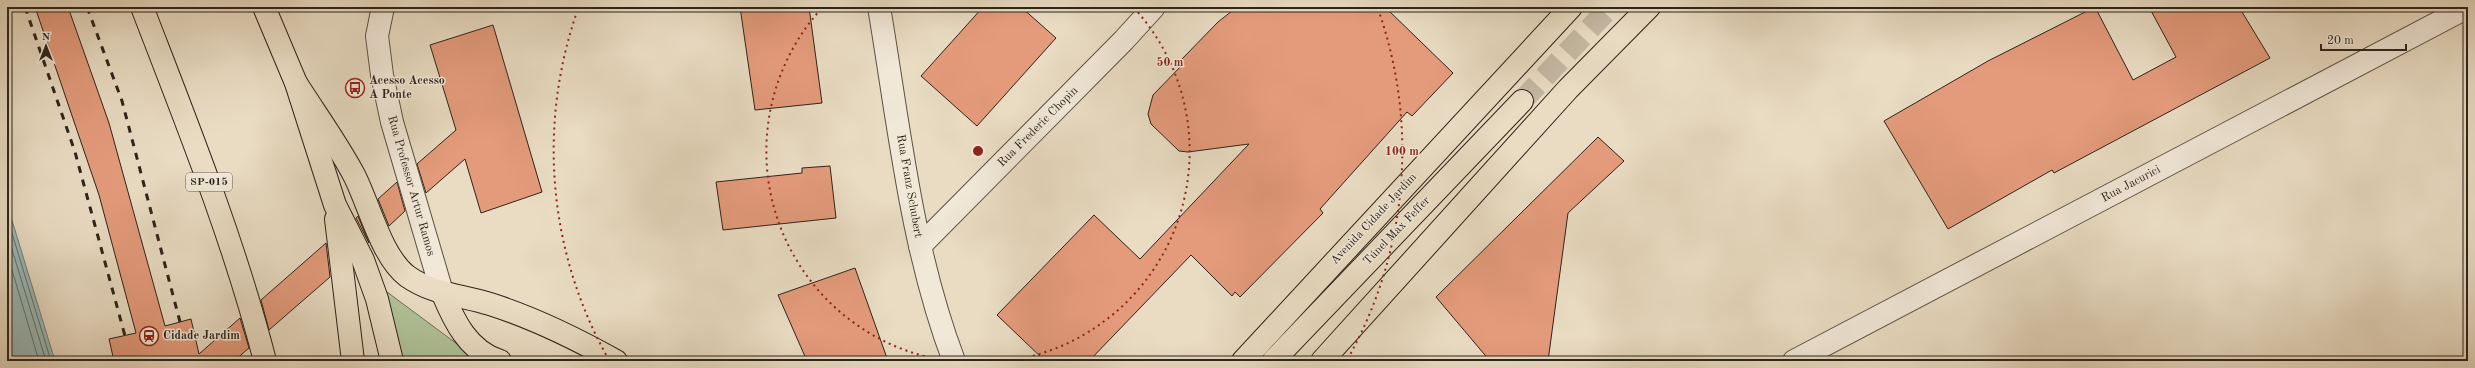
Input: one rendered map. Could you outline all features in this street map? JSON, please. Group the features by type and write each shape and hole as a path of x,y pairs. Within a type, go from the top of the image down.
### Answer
{"highway":[{"name":"SP-015","path":"142,7 213,191 250,304 265,361"},
{"path":"264,7 296,83 335,205 363,260 377,299 392,361"},
{"name":"Avenida Cidade Jardim","path":"1243,361 1571,7"},
{"path":"1322,361 1568,89 1638,7"},
{"path":"1568,89 1649,7"},
{"path":"296,83 353,174 390,255 406,275 426,288 488,303 524,316 575,337 616,361"},
{"name":"Túnel Max Feffer","path":"1273,361 1522,101"},
{"path":"335,205 353,361"},
{"path":"442,292 460,329 476,348 500,361"}],"street":[{"name":"Rua Professor Artur Ramos","path":"383,7 378,36 382,76 392,122 442,292"},
{"name":"Rua Franz Schubert","path":"879,7 920,246 939,321 954,361"},
{"name":"Rua Frederic Chopin","path":"920,246 1124,40 1154,7"},
{"name":"Rua Jacurici","path":"1794,361 2468,7"}],"green space":[{"path":"383,289 480,361 398,361"}],"water":[{"path":"7,204 55,361 7,361"}],"building":[{"path":"35,7 68,7 109,123 165,326 191,319 199,354 240,318 249,348 234,361 114,361 109,339 136,333 99,195"},
{"path":"740,7 809,7 822,103 755,110"},
{"path":"983,7 1021,7 1056,38 977,126 921,76"},
{"path":"1237,7 1385,7 1453,73 1412,116 1407,112 1320,209 1323,213 1240,297 1235,292 1232,296 1191,255 1089,361 1045,361 997,315 1094,215 1140,259 1249,144 1188,152 1179,151 1151,124 1148,114 1153,95 1183,64 1181,60 1218,22"},
{"path":"2095,7 2133,80 2176,57 2149,7 2239,7 2270,58 2054,173 2052,170 1948,229 1884,121 1988,61"},
{"path":"493,25 542,192 481,213 465,159 426,193 417,164 456,130 430,45"},
{"path":"1598,137 1624,161 1568,213 1548,361 1490,361 1436,297"},
{"path":"830,166 836,218 723,230 716,182 802,173 802,168"},
{"path":"397,182 405,211 389,226 378,199"},
{"path":"358,216 369,243 356,218"},
{"path":"326,243 330,277 269,330 261,300"},
{"path":"855,268 888,361 807,361 778,295"}],"tunnel":[{"path":"1522,101 1610,7"}],"railway":[{"path":"25,7 75,152 125,336"},
{"path":"87,7 122,101 180,322"}],"place":[{"name":"Acesso Acesso A Ponte","path":"355,88"},
{"name":"Cidade Jardim","path":"149,336"}]}
